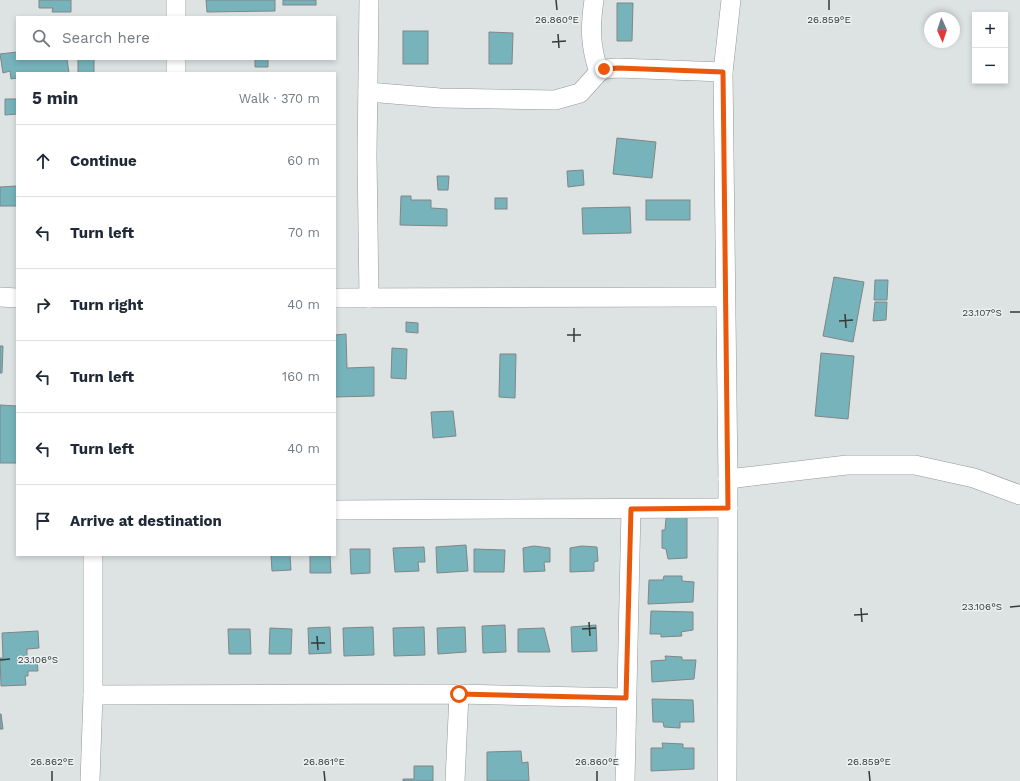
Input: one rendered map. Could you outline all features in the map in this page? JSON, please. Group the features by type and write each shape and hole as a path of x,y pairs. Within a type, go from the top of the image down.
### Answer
{"street":[{"path":"176,0 176,16"},
{"path":"369,0 367,155 369,298"},
{"path":"594,0 590,30 591,46 599,72"},
{"path":"727,781 728,479 723,72 731,0"},
{"path":"176,60 176,72"},
{"path":"368,92 440,98 555,100 580,93 599,72 604,69 618,68 723,72"},
{"path":"336,298 725,297"},
{"path":"0,298 16,298"},
{"path":"728,479 847,464 916,465 974,478 1020,495"},
{"path":"336,510 728,508"},
{"path":"625,781 631,509"},
{"path":"90,781 93,695 93,556"},
{"path":"93,695 459,694 626,698"},
{"path":"455,781 459,694"}],"building":[{"path":"39,0 71,0 71,12 52,12 53,8 39,8"},
{"path":"206,0 275,0 275,11 207,12"},
{"path":"283,0 316,0 316,5 283,5"},
{"path":"617,3 633,3 632,41 617,41"},
{"path":"403,31 428,31 428,64 403,64"},
{"path":"489,32 513,33 512,64 489,64"},
{"path":"16,52 16,60 67,60 69,72 16,72 16,78 11,79 10,71 3,73 0,54"},
{"path":"78,60 94,60 94,72 78,72"},
{"path":"255,60 268,60 268,67 255,67"},
{"path":"5,99 16,99 16,114 5,115"},
{"path":"617,138 656,142 652,178 613,174"},
{"path":"583,170 584,185 568,187 567,171"},
{"path":"437,176 449,176 448,190 438,190"},
{"path":"16,186 16,206 0,206 0,187"},
{"path":"401,196 411,196 411,200 431,200 431,208 447,209 447,226 400,225"},
{"path":"495,198 507,198 507,209 495,209"},
{"path":"646,200 690,200 690,220 646,220"},
{"path":"630,207 631,233 583,234 582,208"},
{"path":"834,277 864,282 853,342 823,336"},
{"path":"875,280 888,280 887,300 874,300"},
{"path":"875,302 887,302 886,320 873,321"},
{"path":"406,322 418,323 418,333 406,332"},
{"path":"346,334 347,368 374,367 374,396 336,397 336,335"},
{"path":"0,346 3,346 2,373 0,373"},
{"path":"392,348 407,349 406,379 391,378"},
{"path":"821,353 854,356 848,419 815,416"},
{"path":"500,354 516,354 515,398 499,397"},
{"path":"0,405 16,406 16,463 0,463"},
{"path":"453,411 456,436 433,438 431,412"},
{"path":"687,517 687,558 668,559 666,549 662,548 662,530 665,530 666,518"},
{"path":"466,545 468,571 437,573 436,547"},
{"path":"534,546 550,548 550,562 544,562 545,571 524,572 523,548"},
{"path":"582,546 597,547 598,561 594,562 594,571 570,572 570,548"},
{"path":"424,547 425,562 418,562 419,571 395,572 393,548"},
{"path":"350,549 370,549 370,573 351,574"},
{"path":"474,549 505,550 504,572 474,572"},
{"path":"271,556 290,556 291,570 272,571"},
{"path":"310,556 330,556 331,573 310,573"},
{"path":"664,576 682,576 682,581 694,582 693,602 648,604 649,580 663,580"},
{"path":"651,611 693,612 693,630 681,632 682,636 661,637 661,634 650,634"},
{"path":"505,625 506,652 483,653 482,626"},
{"path":"596,625 597,651 572,652 571,627"},
{"path":"330,627 331,653 309,654 308,628"},
{"path":"373,627 374,655 344,656 343,628"},
{"path":"424,627 425,655 394,656 393,628"},
{"path":"465,627 466,652 438,654 437,628"},
{"path":"270,628 292,629 291,654 269,654"},
{"path":"544,628 550,652 518,652 518,629"},
{"path":"228,629 250,629 251,654 229,654"},
{"path":"38,631 39,648 27,649 27,660 37,660 38,671 28,671 28,676 25,676 26,685 1,686 0,658 3,658 2,633"},
{"path":"665,656 682,657 682,660 696,660 694,679 652,682 651,661 666,660"},
{"path":"652,699 693,700 694,722 680,722 680,728 664,727 663,722 653,722"},
{"path":"1,714 3,729 0,729"},
{"path":"662,743 683,744 683,748 694,748 694,769 651,771 651,748 663,748"},
{"path":"521,751 522,763 528,762 529,781 487,781 487,752"},
{"path":"414,766 433,766 433,781 403,781 403,779 414,779"}],"route":[{"path":"459,694 626,698 631,509 728,508 723,72 618,68 604,69"}]}
